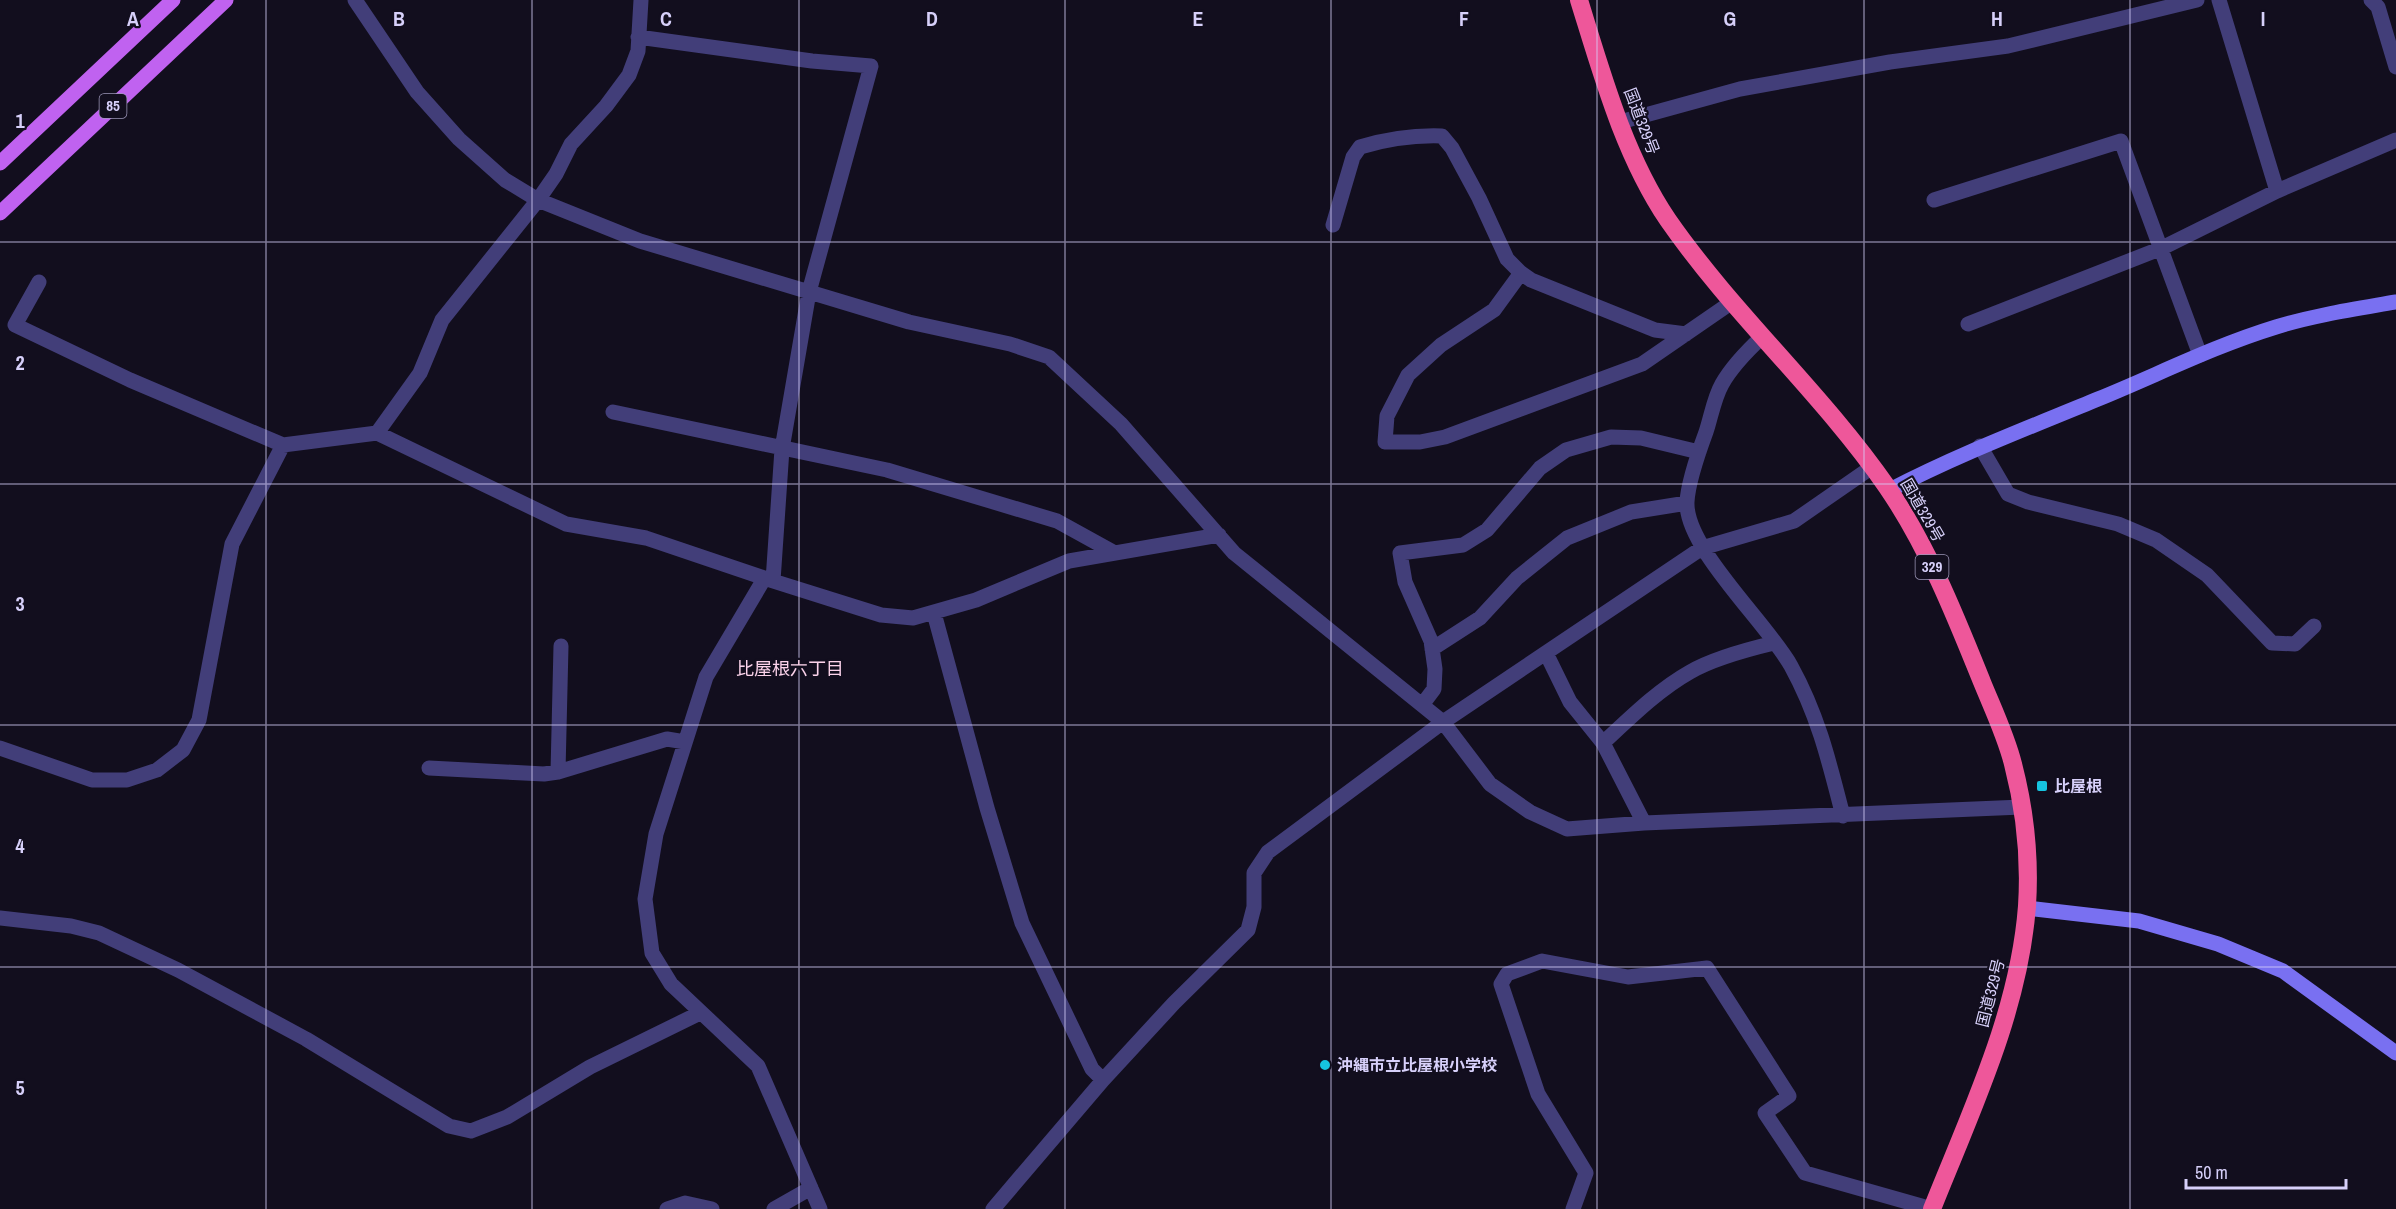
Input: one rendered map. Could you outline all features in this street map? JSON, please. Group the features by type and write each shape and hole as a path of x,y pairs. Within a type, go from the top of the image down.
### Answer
{"highway":[{"name":"国道329号","path":"1579,0 1620,122 1640,170 1667,218 1732,302 1805,382 1890,490 1924,550 1951,606 2013,762 2027,846 2027,908 2013,990 2002,1029 1932,1209"}],"main road":[{"name":"85","path":"0,163 173,0"},
{"name":"85","path":"0,213 225,0"}],"street":[{"path":"355,0 417,92 459,139 505,180 538,200 640,241 909,322 1010,344 1049,357 1121,423 1234,553 1443,722 1490,784 1530,812 1567,829 1644,823 2022,807"},
{"path":"377,433 420,373 442,320 538,200 556,174 571,144 606,106 629,75 638,51 641,0"},
{"path":"1620,122 1740,89 1890,62 2008,46 2197,0"},
{"path":"2219,0 2277,190"},
{"path":"2371,0 2378,7 2396,67"},
{"path":"638,37 812,61 871,66 809,292 782,448 768,580 706,676 656,834 645,899 652,953 671,984 758,1066 820,1209"},
{"path":"1333,225 1353,157 1360,147 1421,135 1442,136 1452,148 1468,178 1507,259 1521,273 1532,280 1655,330 1686,334"},
{"path":"1968,324 2162,248 2277,190 2396,140"},
{"path":"1934,200 2121,141 2200,355"},
{"path":"1521,273 1494,310 1441,345 1408,375 1387,416 1385,442 1420,442 1455,433 1642,364 1732,302"},
{"path":"39,282 15,325 130,380 283,444 377,433 566,524 646,538 768,580 881,615 913,618 976,600 1069,561 1219,535"},
{"path":"1890,490 1980,446 2200,355 2276,327 2334,313 2396,302"},
{"path":"1763,336 1746,352 1721,385 1699,452 1687,503 1691,524 1702,548 1789,663 1812,705 1825,744 1843,816"},
{"path":"613,412 887,470 1057,521 1115,553"},
{"path":"1422,705 1434,689 1435,669 1432,649 1405,582 1400,553 1463,545 1487,530 1540,468 1566,450 1611,437 1641,438 1699,452"},
{"path":"0,748 92,780 127,780 158,770 183,750 199,720 232,544 283,444"},
{"path":"1980,446 2008,494 2028,502 2118,524 2156,540 2207,574 2272,643 2295,644 2314,626"},
{"path":"993,1209 1103,1080 1174,1003 1248,930 1254,907 1254,873 1268,852 1443,722 1702,548 1794,521 1872,467"},
{"path":"1432,649 1480,618 1517,578 1567,538 1631,512 1687,503"},
{"path":"934,613 987,808 1022,923 1092,1069 1103,1080"},
{"path":"1603,743 1650,700 1691,671 1774,643"},
{"path":"558,772 561,646"},
{"path":"1546,653 1570,702 1603,743 1644,823"},
{"path":"429,768 544,774 558,772 667,739 686,742"},
{"path":"2027,908 2139,921 2218,944 2283,971 2396,1053"},
{"path":"0,918 71,926 99,933 178,970 306,1039 449,1126 471,1131 507,1117 590,1067 700,1013"},
{"path":"1573,1209 1586,1173 1538,1094 1501,984 1507,974 1542,961 1628,977 1707,968 1790,1096 1765,1113 1805,1173 1932,1209"},
{"path":"774,1209 811,1188"},
{"path":"667,1209 685,1203 712,1209"}],"place":[{"name":"比屋根","path":"2042,786"},
{"name":"沖縄市立比屋根小学校","path":"1325,1065"}],"district":[{"name":"比屋根六丁目","path":"790,669"}]}
